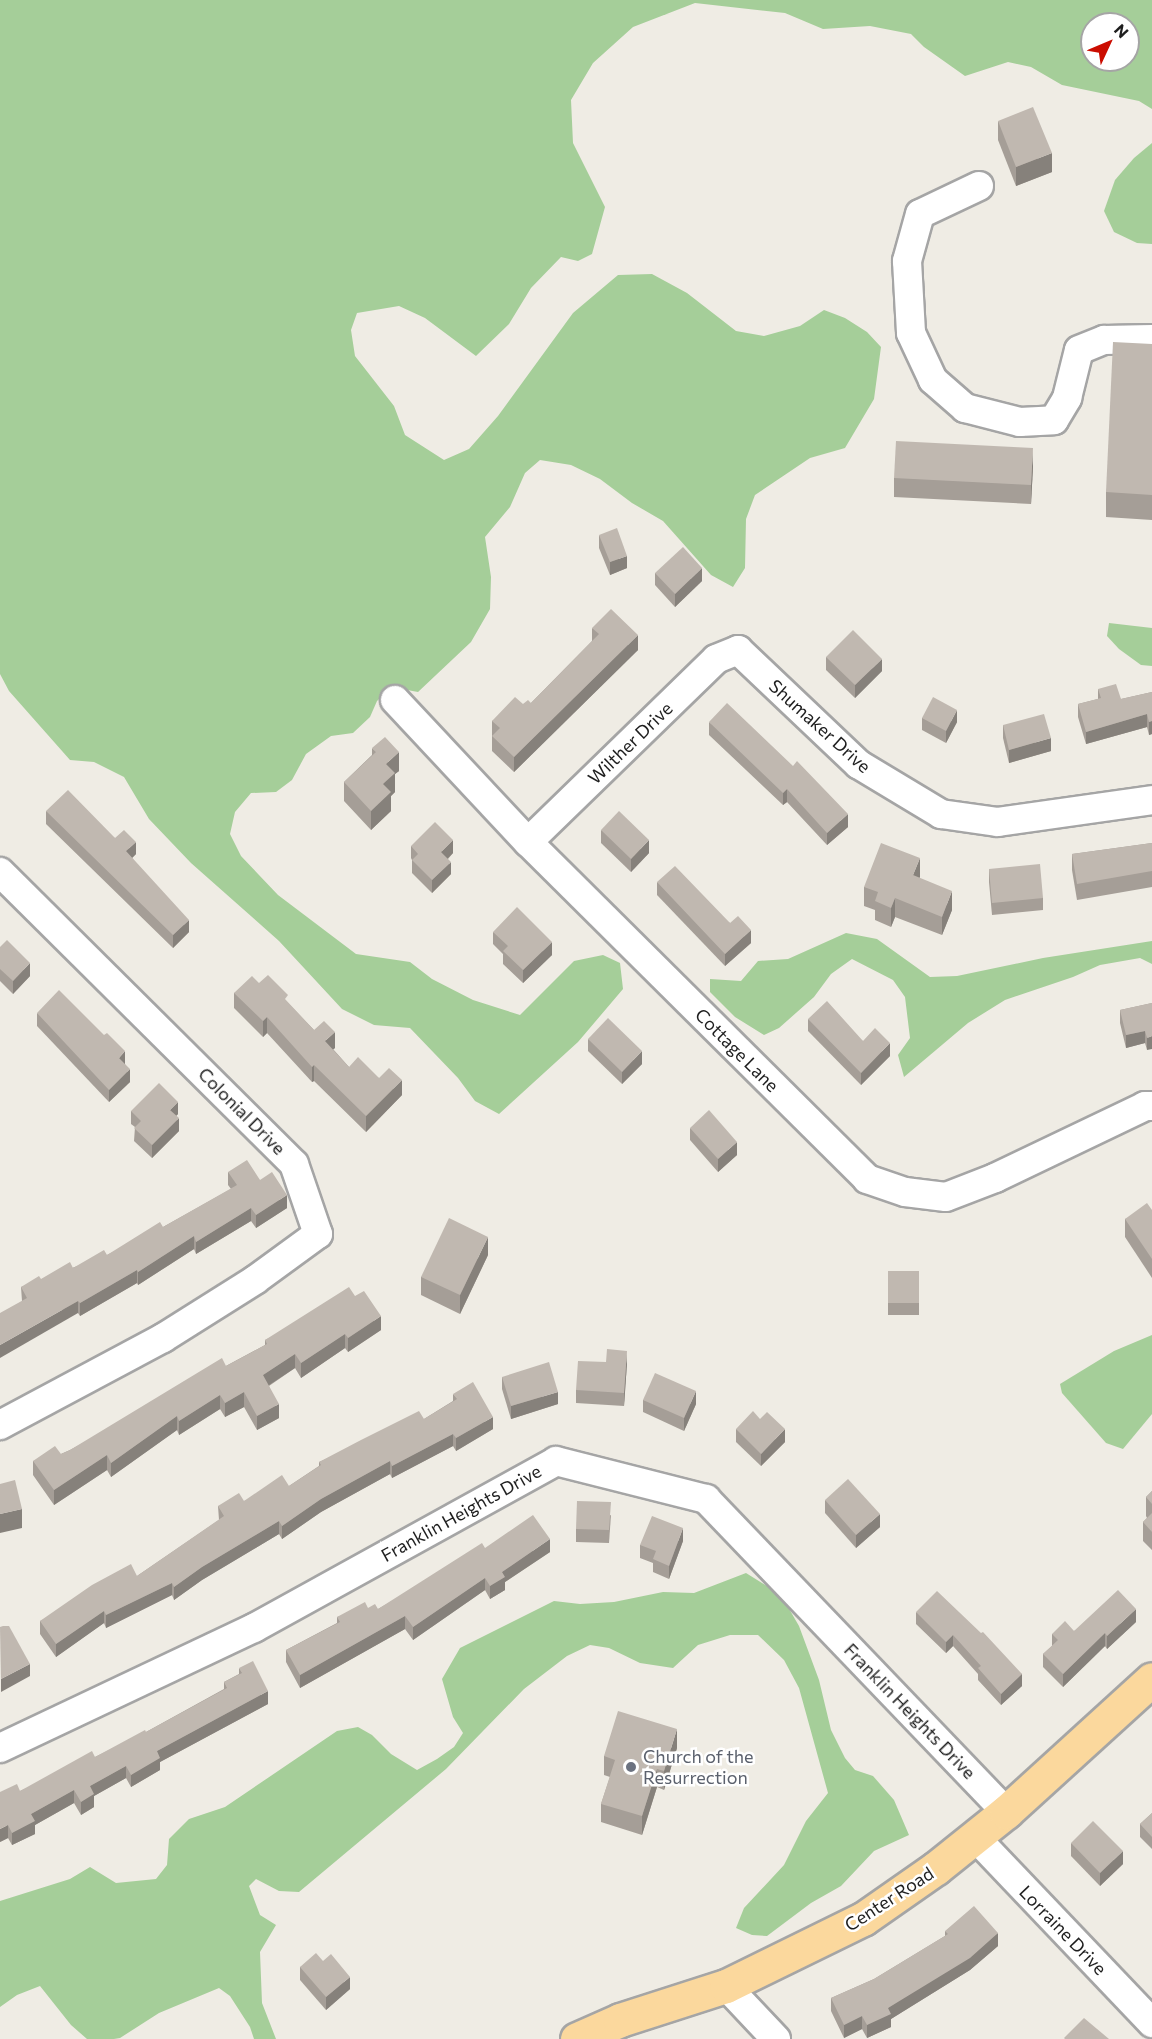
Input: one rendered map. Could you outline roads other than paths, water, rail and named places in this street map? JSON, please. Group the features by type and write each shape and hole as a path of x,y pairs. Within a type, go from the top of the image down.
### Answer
{"main road":[{"name":"Center Road","path":"577,2039 620,2020 726,1986 863,1919 975,1837 1152,1679"}],"street":[{"path":"979,186 920,214 906,261 911,333 933,380 965,408 1020,422 1054,420 1068,398 1079,350 1104,340 1152,339"},
{"name":"Shumaker Drive","path":"738,650 858,764 941,813 998,822 1152,800"},
{"name":"Wilther Drive","path":"528,842 716,659 738,650"},
{"name":"Cottage Lane","path":"395,700 528,842 867,1179 905,1192 946,1197 995,1178 1145,1106 1152,1106"},
{"name":"Colonial Drive","path":"0,872 294,1164 318,1234 255,1280 163,1338 0,1425"},
{"name":"Franklin Heights Drive","path":"0,1748 254,1628 556,1461 706,1499 1005,1812"},
{"name":"Lorraine Drive","path":"975,1837 1152,2023"},
{"path":"726,1986 777,2039"}],"place":[{"name":"Church of the Resurrection","path":"631,1767"}]}
